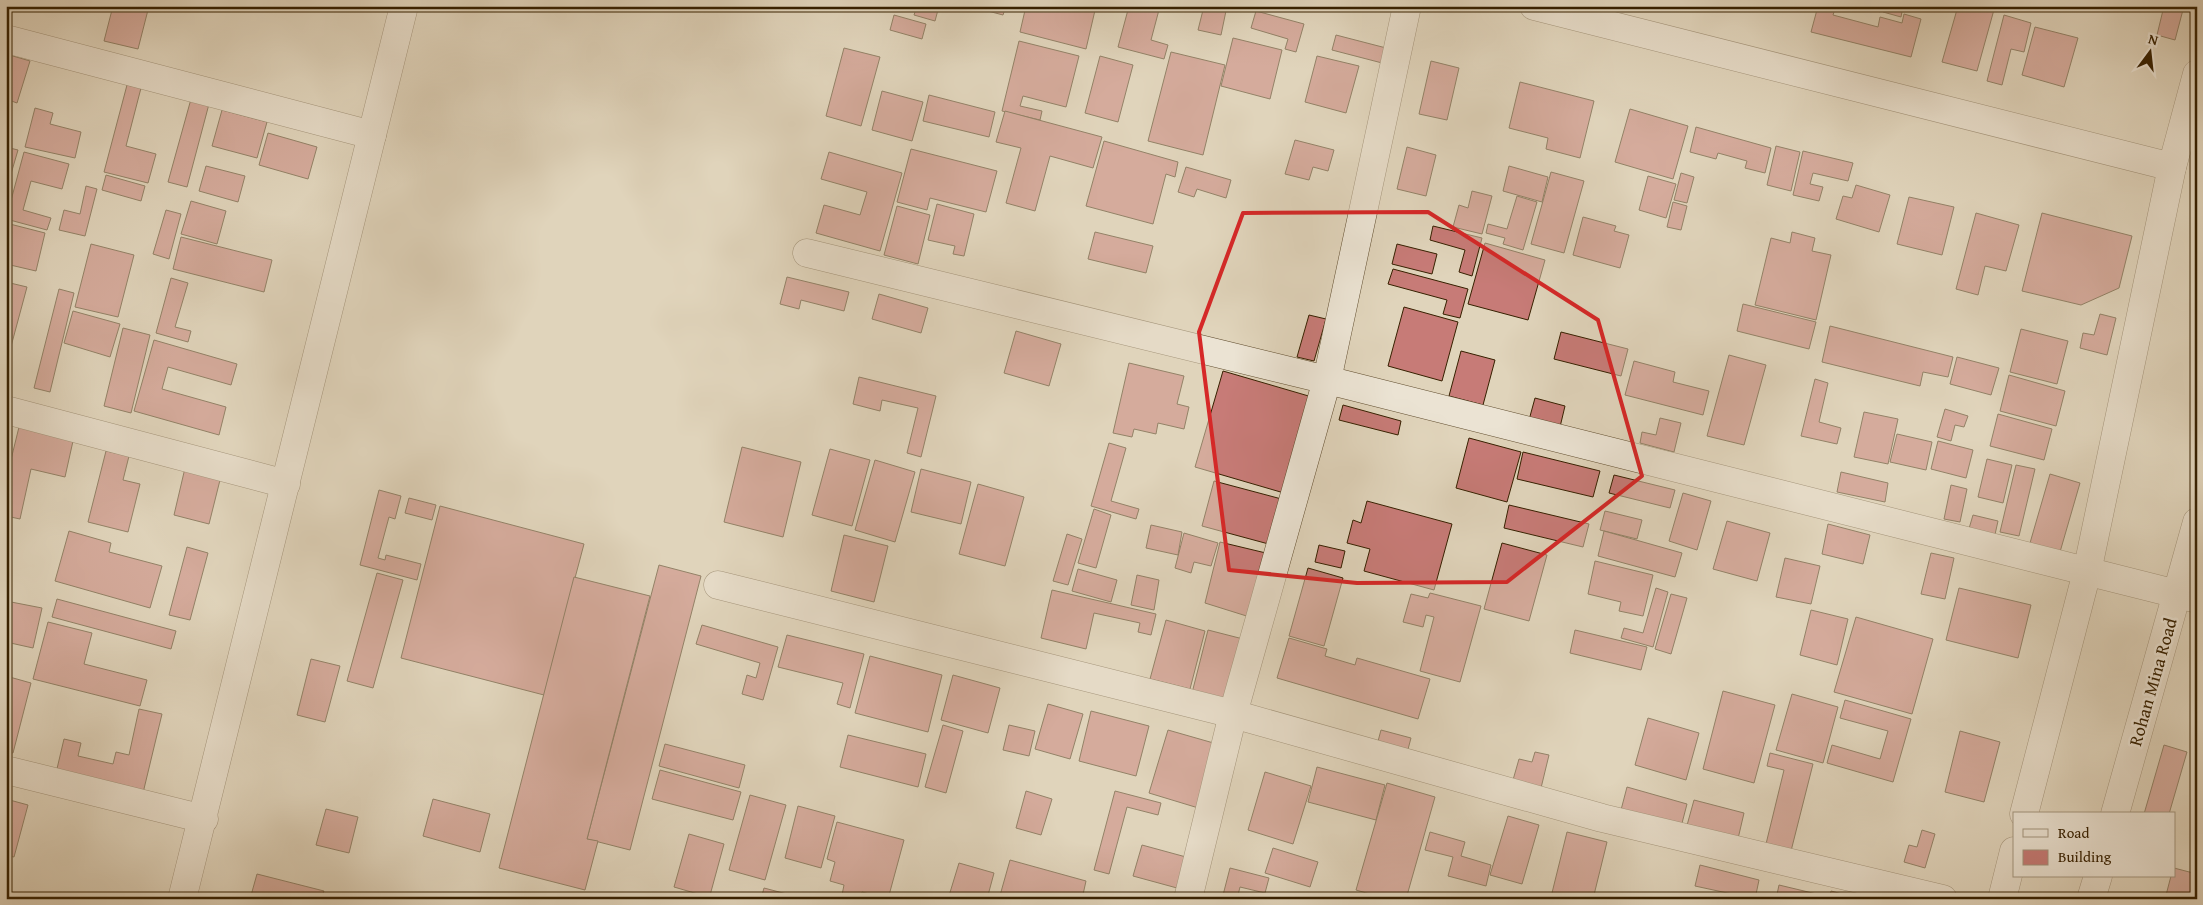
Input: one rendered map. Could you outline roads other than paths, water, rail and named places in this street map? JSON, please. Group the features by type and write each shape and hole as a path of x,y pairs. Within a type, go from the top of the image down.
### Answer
{"street":[{"path":"182,899 204,819 404,6"},
{"path":"1188,899 1233,714 1328,380 1407,6"},
{"path":"1534,6 2172,167"},
{"path":"6,39 372,135"},
{"path":"2025,812 2087,572 2172,167 2197,74"},
{"path":"807,253 1328,380 2187,597"},
{"path":"6,410 286,484"},
{"name":"Rohan Mina Road","path":"2117,812 2187,597 2197,522"},
{"path":"718,585 1233,714 1602,818 1943,899"},
{"path":"6,770 204,819"},
{"path":"2002,899 2013,855"},
{"path":"2091,899 2097,878"}]}
